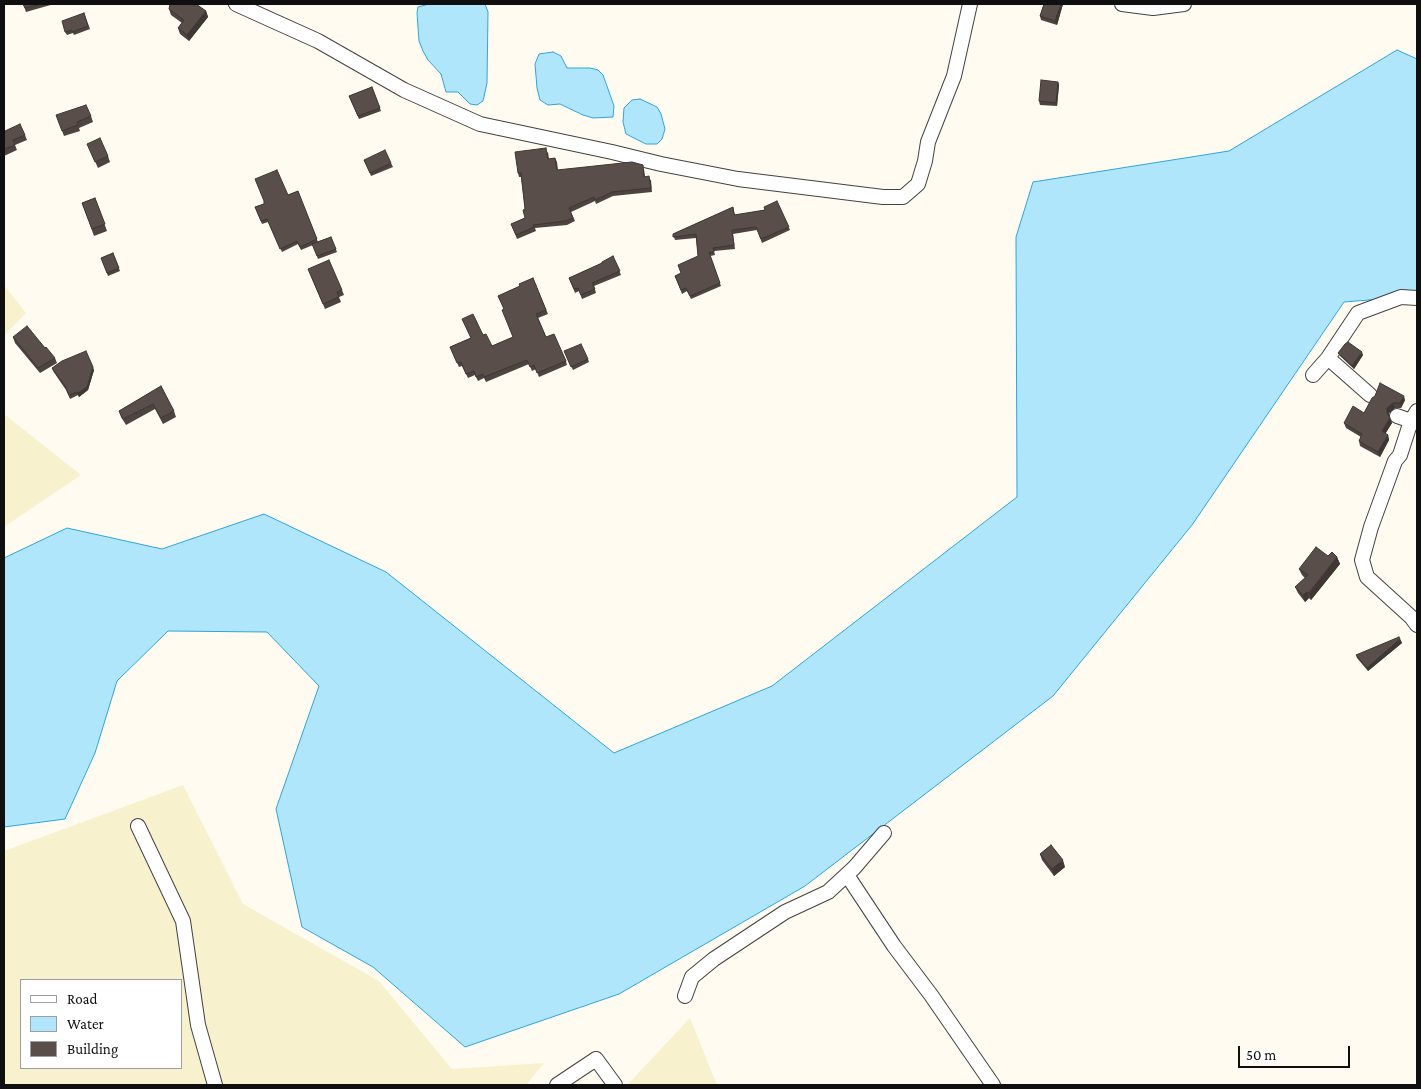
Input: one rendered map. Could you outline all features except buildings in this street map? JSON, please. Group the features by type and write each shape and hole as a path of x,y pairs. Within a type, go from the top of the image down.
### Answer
{"street":[{"path":"236,4 318,41 404,90 480,124 728,177 883,197 903,197 918,184 928,142 954,76 970,4"},
{"path":"1122,4 1153,8 1184,4"},
{"path":"1314,375 1328,358 1358,313 1401,297 1417,298"},
{"path":"1328,358 1370,395"},
{"path":"1397,416 1415,418 1400,455 1395,461 1371,527 1362,560 1367,577 1411,617 1417,625"},
{"path":"138,826 183,921 198,1025 215,1085"},
{"path":"685,996 692,978 714,959 785,912 828,892 847,875 884,833"},
{"path":"847,875 894,946 931,995 993,1085"},
{"path":"557,1085 596,1059 615,1085"}],"shaded area":[{"path":"4,285 26,313 4,336"},
{"path":"4,414 81,475 4,527"},
{"path":"183,785 243,904 379,981 452,1069 544,1063 526,1085 4,1085 4,851"},
{"path":"690,1018 717,1085 629,1085 628,1084"}],"water":[{"path":"429,4 485,4 488,12 487,83 483,101 477,105 470,104 458,92 446,92 441,74 428,60 423,51 419,41 417,13 418,7"},
{"path":"1397,50 1417,59 1417,296 1344,302 1192,525 1053,696 805,886 619,994 465,1047 373,967 302,927 276,809 319,686 267,632 168,631 117,681 95,753 65,819 4,827 4,558 67,528 162,549 264,514 386,572 614,753 772,686 1017,497 1016,237 1033,182 1229,151"},
{"path":"553,52 561,56 567,68 590,68 598,70 603,75 614,106 613,117 593,118 560,104 548,105 540,100 535,64 539,54"},
{"path":"640,99 657,107 661,114 665,129 662,139 657,144 646,144 626,134 623,122 624,108 632,100"}]}
